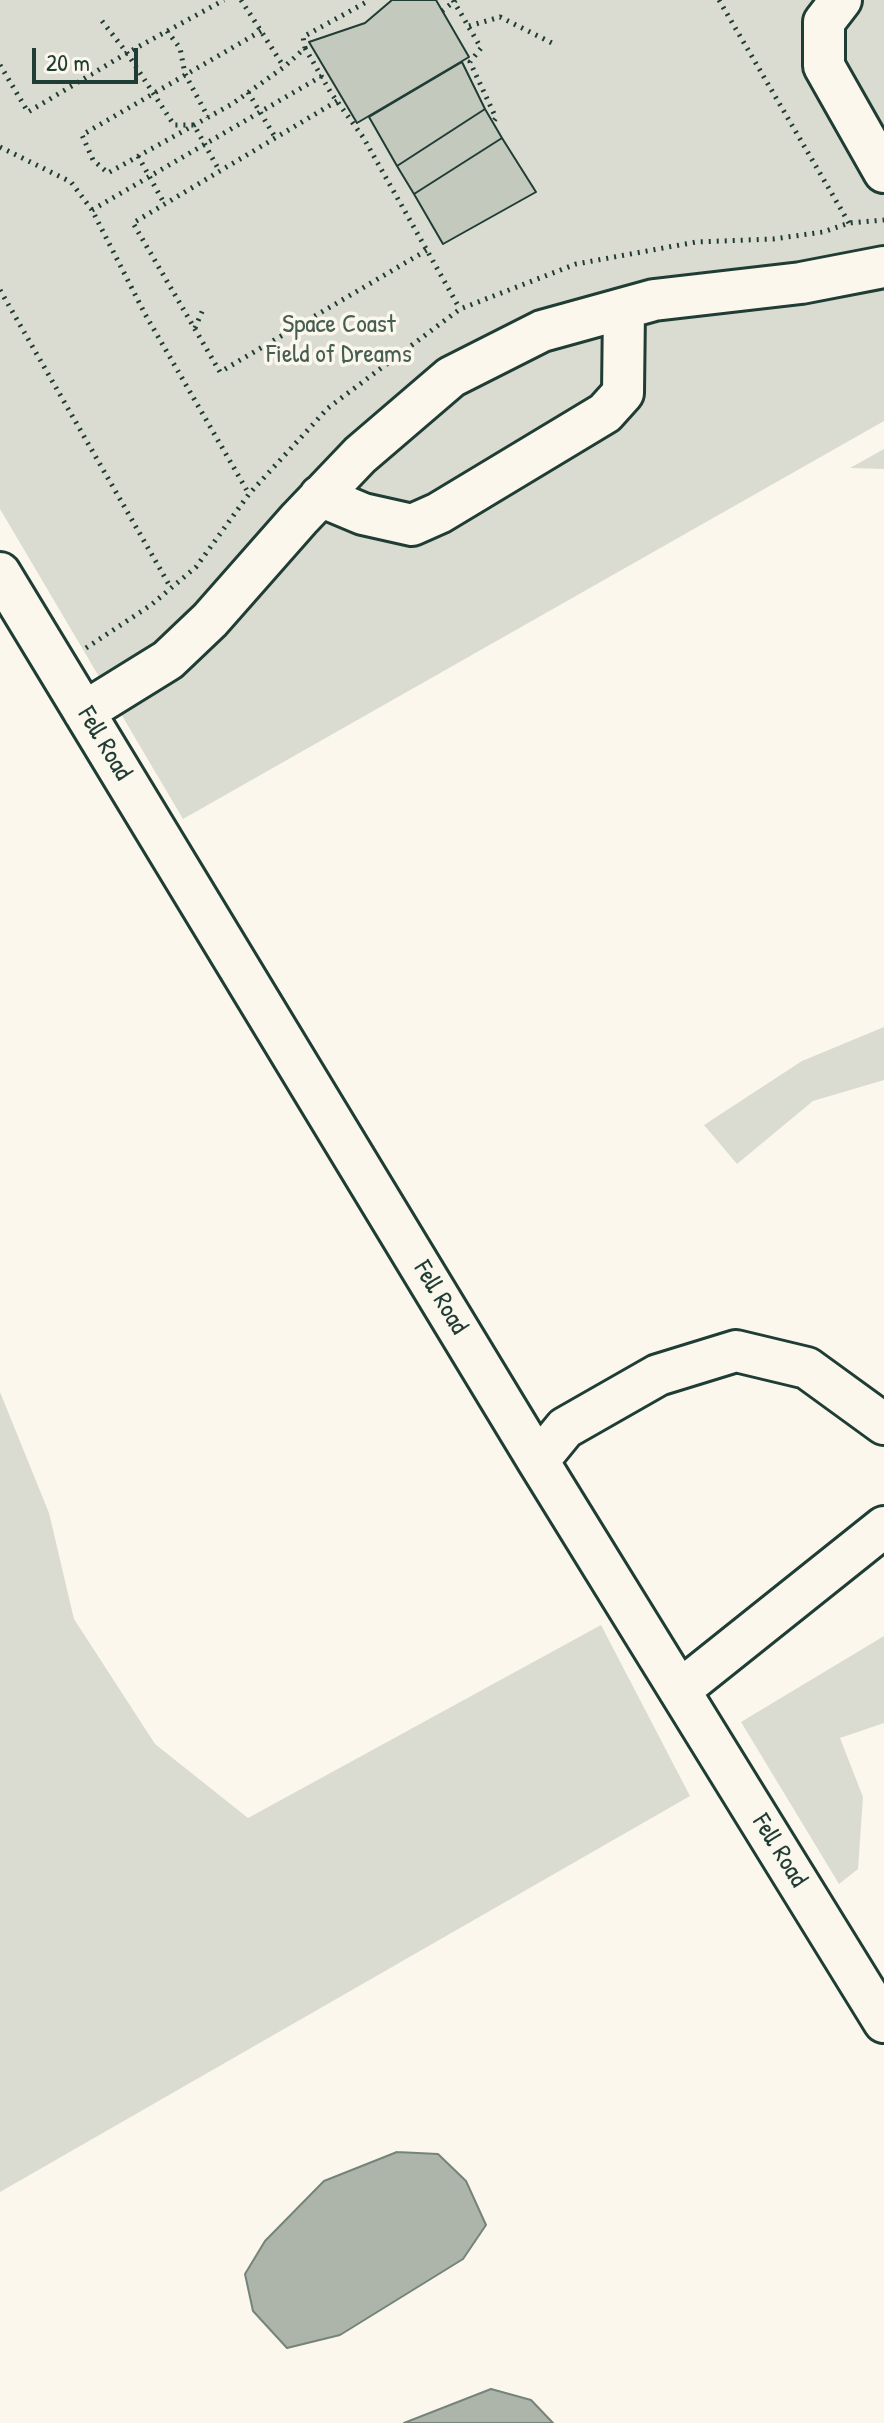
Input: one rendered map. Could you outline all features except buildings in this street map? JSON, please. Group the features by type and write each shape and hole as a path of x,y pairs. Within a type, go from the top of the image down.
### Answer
{"street":[{"path":"841,0 824,22 824,66 884,172"},
{"path":"84,712 168,660 210,620 360,455 451,377 542,331 654,300 801,283 884,267"},
{"path":"320,496 363,514 412,525 439,513 605,413 623,393 624,309"},
{"name":"Fell Road","path":"0,573 538,1461 884,2022"},
{"path":"538,1461 565,1428 658,1375 736,1351 807,1368 884,1424"},
{"path":"680,1690 884,1527"}],"path":[{"path":"0,65 28,112 224,0"},
{"path":"241,0 284,67"},
{"path":"370,0 303,37 305,48 363,137 460,309"},
{"path":"719,0 849,223"},
{"path":"442,11 455,1 481,48 470,62 496,118 493,122"},
{"path":"469,26 500,17 556,45"},
{"path":"102,21 174,125 194,125"},
{"path":"167,31 180,48 185,74 208,117"},
{"path":"261,31 82,135 93,160 108,173 248,92 305,48"},
{"path":"92,210 325,75"},
{"path":"248,92 275,137"},
{"path":"337,101 133,223 220,372 427,250"},
{"path":"194,125 219,170"},
{"path":"0,147 71,182 92,210 145,314 249,494"},
{"path":"138,156 164,203"},
{"path":"0,290 171,588"},
{"path":"194,328 204,307"}],"green space":[{"name":"Space Coast Field of Dreams","path":"0,0 884,0 884,421 183,819 0,509"},
{"path":"884,449 884,469 850,468"},
{"path":"884,1027 884,1080 813,1101 737,1164 704,1125 802,1061"},
{"path":"0,1392 49,1513 74,1619 155,1744 248,1818 601,1625 690,1796 0,2192"},
{"path":"884,1636 884,1723 840,1738 863,1797 858,1869 839,1884 741,1722"}],"shaded area":[{"path":"397,2152 438,2154 466,2181 486,2225 463,2259 340,2335 287,2348 253,2311 245,2274 265,2241 324,2181"},
{"path":"491,2389 531,2400 553,2423 404,2423"}]}
